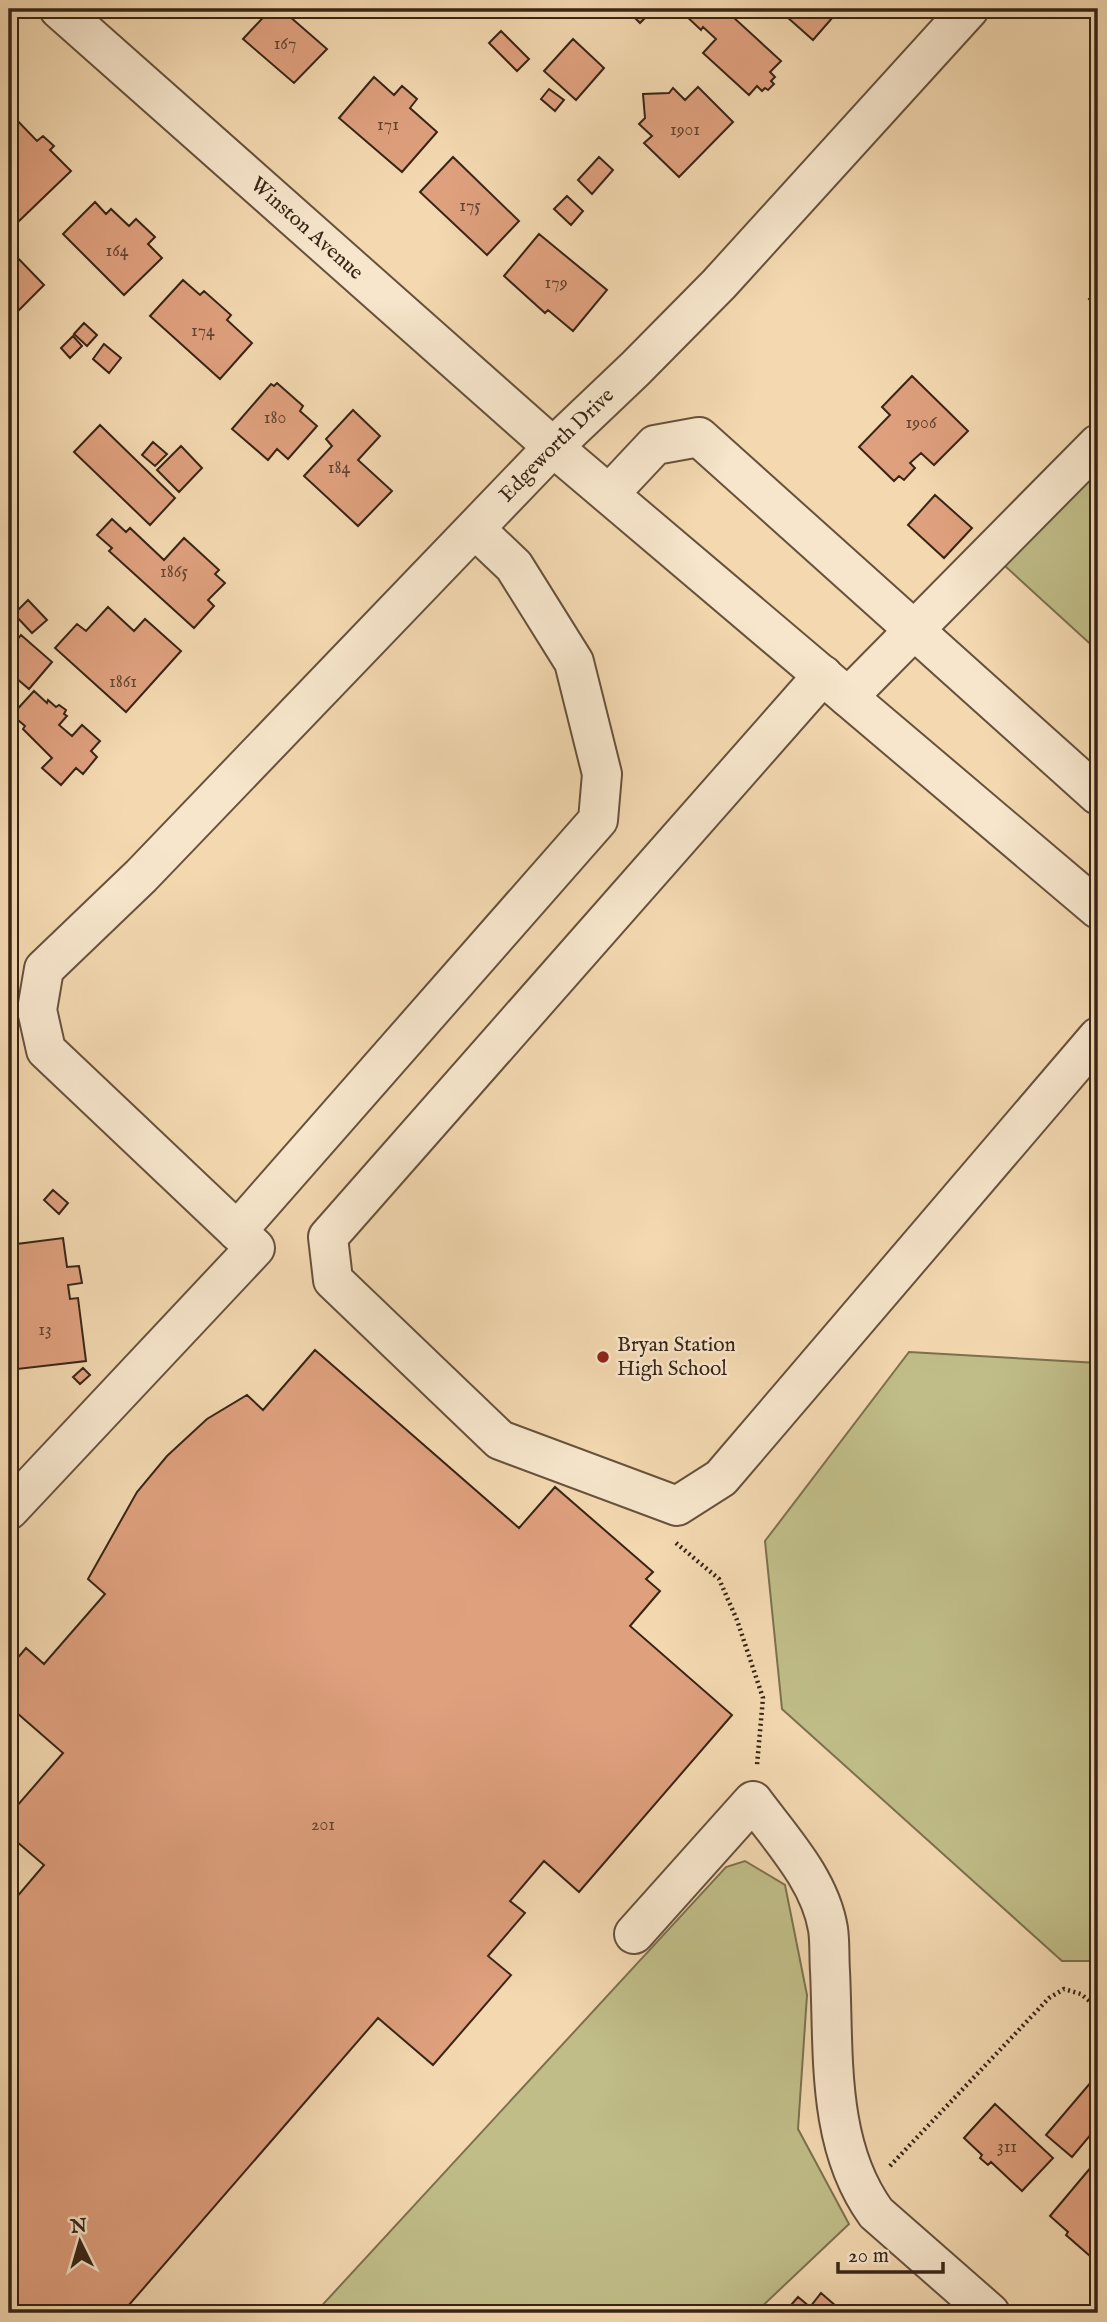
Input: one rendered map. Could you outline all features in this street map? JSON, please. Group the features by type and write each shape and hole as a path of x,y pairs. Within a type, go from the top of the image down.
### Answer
{"street":[{"name":"Winston Avenue","path":"59,9 553,447 1098,909"},
{"name":"Edgeworth Drive","path":"237,1231 46,1050 37,1010 44,969 141,876 553,447 719,284 964,10"},
{"path":"609,494 655,445 699,438 1098,795"},
{"path":"1098,444 914,629 836,686 328,1237 333,1280 500,1440 677,1506 721,1479 1098,1037"},
{"path":"9,1510 255,1248 237,1231 598,820 602,774 574,662 514,566 475,529"},
{"path":"634,1934 753,1801 814,1886 828,1927 839,2125 853,2172 869,2204 990,2313"}],"path":[{"path":"677,1506 666,1535 719,1579 737,1620 763,1698 753,1801"},
{"path":"869,2204 1049,1998 1064,1989 1081,1994 1098,2008"}],"shaded area":[{"path":"1098,464 1098,651 1005,566"},
{"path":"909,1352 1098,1363 1098,1961 1062,1961 782,1709 765,1541"},
{"path":"745,1861 785,1885 807,1995 798,2129 849,2224 755,2313 315,2313 726,1867"}],"building":[{"path":"271,9 281,9 327,49 294,83 243,39"},
{"path":"515,9 532,9 525,17"},
{"path":"626,9 654,9 640,23"},
{"path":"689,9 740,9 733,17 781,61 770,72 775,77 771,81 774,84 768,90 765,88 762,91 757,86 749,95 703,53 716,39 703,27 701,30 684,14"},
{"path":"778,9 840,9 813,40"},
{"path":"501,31 529,59 517,71 489,43"},
{"path":"573,39 604,68 576,100 544,71"},
{"path":"374,77 394,95 402,86 417,99 410,108 437,132 402,172 339,118"},
{"path":"698,87 733,122 679,177 644,143 652,136 639,124 645,118 643,94 669,93 673,88 685,100"},
{"path":"549,89 564,100 555,111 541,99"},
{"path":"11,114 37,141 43,136 54,146 50,150 71,171 19,221 9,211"},
{"path":"453,157 519,221 487,255 420,192"},
{"path":"599,157 613,170 592,194 578,180"},
{"path":"567,196 583,211 571,225 554,209"},
{"path":"95,202 106,214 111,209 129,226 136,219 155,237 148,244 162,258 124,295 63,234"},
{"path":"539,234 607,290 573,331 548,310 545,313 504,276"},
{"path":"12,252 44,285 9,320 9,256"},
{"path":"183,280 200,295 204,291 231,315 227,320 252,343 220,379 150,316"},
{"path":"1098,290 1098,308 1089,299"},
{"path":"84,323 97,335 87,346 74,334"},
{"path":"73,336 82,346 70,358 61,348"},
{"path":"104,344 121,358 109,373 93,359"},
{"path":"912,376 968,431 934,465 921,453 910,463 915,468 904,480 899,476 894,481 859,447 890,415 882,407"},
{"path":"277,383 303,406 300,411 317,426 288,459 277,449 268,460 232,429 271,384 274,386"},
{"path":"353,410 380,436 358,460 392,491 358,526 304,476 332,446 326,439"},
{"path":"100,425 175,498 150,525 74,452"},
{"path":"153,442 167,454 155,466 142,455"},
{"path":"181,446 202,468 179,492 157,470"},
{"path":"935,495 972,528 944,558 908,525"},
{"path":"112,519 126,532 130,528 164,560 184,538 219,570 215,574 225,583 208,600 214,606 194,628 109,551 112,548 97,535"},
{"path":"28,600 47,620 32,633 14,614"},
{"path":"108,607 134,631 145,619 181,651 126,712 55,648 77,624 86,631"},
{"path":"21,635 52,662 29,689 9,672 9,650"},
{"path":"34,691 47,703 48,700 56,707 59,705 66,710 64,714 67,716 59,725 72,736 82,725 100,741 91,751 97,757 83,774 76,768 61,785 42,768 52,758 12,715"},
{"path":"53,1190 68,1203 59,1214 44,1200"},
{"path":"63,1238 67,1267 79,1266 82,1283 68,1285 70,1299 78,1298 86,1361 9,1370 9,1245"},
{"path":"315,1350 519,1528 555,1487 653,1572 646,1579 660,1591 630,1626 732,1715 579,1892 544,1861 510,1901 525,1913 488,1956 511,1975 433,2065 378,2018 122,2313 9,2313 9,1906 44,1865 9,1835 9,1815 63,1753 9,1706 9,1668 26,1648 44,1664 105,1594 88,1579 137,1492 167,1456 207,1419 247,1395 263,1410"},
{"path":"83,1368 90,1375 80,1384 73,1377"},
{"path":"1092,2081 1098,2086 1098,2126 1072,2157 1046,2135"},
{"path":"995,2104 1053,2158 1022,2191 991,2162 988,2165 980,2158 982,2155 964,2138"},
{"path":"1092,2166 1098,2171 1098,2263 1066,2235 1068,2232 1050,2216"},
{"path":"821,2293 844,2313 784,2313 798,2297 810,2307"}],"place":[{"name":"Bryan Station High School","path":"603,1357"}]}
